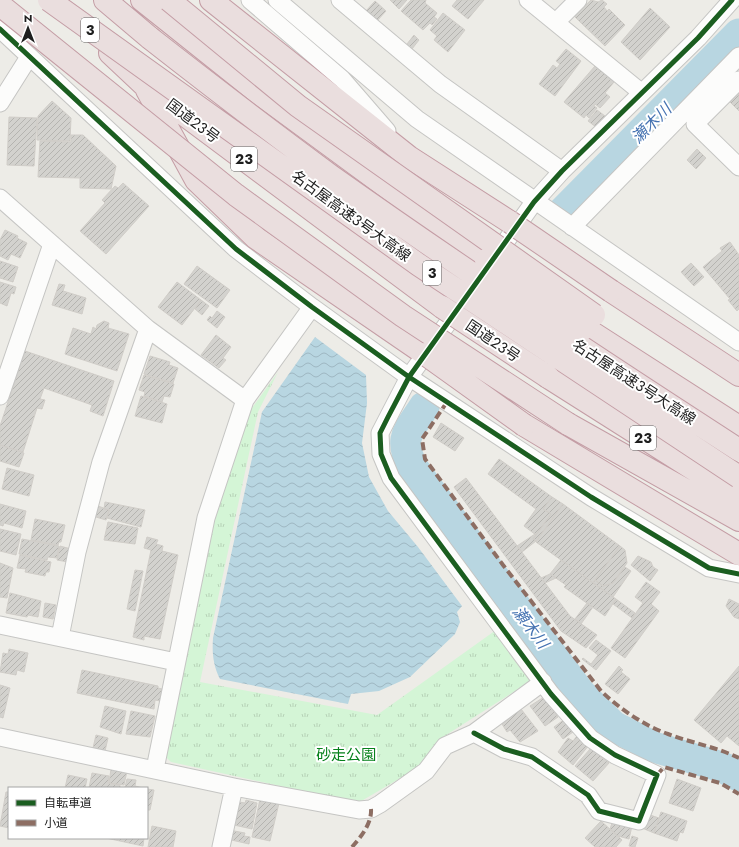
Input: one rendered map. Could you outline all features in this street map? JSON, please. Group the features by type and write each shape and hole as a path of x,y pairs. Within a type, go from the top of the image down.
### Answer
{"highway":[{"name":"名古屋高速3号大高線","path":"49,0 419,265 739,477"},
{"name":"国道23号","path":"54,0 144,84 442,307 548,377 739,498"},
{"name":"名古屋高速3号大高線","path":"105,0 150,38 233,103 330,175 546,324 739,450"},
{"path":"142,0 256,91 486,260 590,322 648,354 739,414"},
{"path":"169,0 298,106 590,322 739,427"},
{"path":"210,0 409,157 510,222 611,291 739,375"},
{"path":"0,5 249,205 403,316 568,424 739,520"},
{"path":"144,84 196,180 256,238 425,354 524,425 739,554"}],"street":[{"path":"250,0 342,79 409,157"},
{"path":"277,0 417,119 534,202 739,342"},
{"path":"340,0 440,84 562,171"},
{"path":"528,0 642,93"},
{"path":"556,22 578,0"},
{"path":"474,733 504,749 532,757 588,795 599,811 639,821 657,775 615,755 590,738 551,694 391,478 381,454 380,434 409,377 534,202 562,171 698,38 732,0"},
{"path":"0,29 28,57 236,249 312,306 409,377 591,497 709,568 739,574"},
{"path":"572,227 739,56"},
{"path":"0,103 28,57"},
{"path":"739,80 694,124 739,167"},
{"path":"0,198 148,328 244,400"},
{"path":"0,396 52,244"},
{"path":"155,769 206,518 244,400 312,306"},
{"path":"60,637 77,552 102,462 148,328"},
{"path":"0,624 176,662"},
{"path":"0,737 234,787 359,810 371,809 426,771 445,746 474,733 543,682"},
{"path":"221,847 234,787"}],"green space":[{"name":"砂走公園","path":"278,372 258,412 200,682 377,715 496,630 529,675 529,682 440,739 421,766 358,803 171,762 165,756 213,519 252,408"}],"water":[{"path":"315,337 366,375 367,403 362,443 369,477 388,511 418,547 462,606 457,612 460,622 455,634 410,677 379,691 351,694 348,704 220,679 214,664 213,654 213,638 262,412"}],"building":[{"path":"390,0 407,0 399,9"},
{"path":"411,0 426,0 425,3 437,13 434,17 437,19 432,25 430,23 423,30 401,11"},
{"path":"457,0 484,0 468,19 452,6"},
{"path":"591,0 598,2 602,0 607,4 604,7 607,11 609,9 625,25 605,46 574,16"},
{"path":"375,1 386,11 376,22 365,12"},
{"path":"650,8 670,27 640,60 621,42"},
{"path":"443,13 465,30 448,52 434,40 437,36 430,30"},
{"path":"414,35 419,40 412,49 407,44"},
{"path":"566,49 581,61 555,96 539,84 553,65 557,68 560,64 556,61"},
{"path":"595,66 614,82 605,93 610,97 600,108 595,104 594,106 597,108 589,118 586,115 584,118 564,102"},
{"path":"739,89 739,111 728,100"},
{"path":"52,101 71,118 70,141 37,140 38,116"},
{"path":"597,110 605,116 596,127 588,121"},
{"path":"9,117 37,118 34,166 7,165"},
{"path":"71,135 83,135 116,166 111,189 80,188 80,178 38,177 40,141 71,142"},
{"path":"697,149 706,158 696,169 687,160"},
{"path":"123,183 149,206 106,254 80,231 105,203 102,200 115,186 118,188"},
{"path":"5,230 18,236 17,238 27,243 20,258 11,254 8,260 0,256 0,240"},
{"path":"730,242 739,255 739,309 737,311 728,300 730,299 703,267 722,251 720,248"},
{"path":"0,261 18,267 13,282 0,278"},
{"path":"691,263 704,277 694,286 681,272"},
{"path":"197,266 230,290 217,308 184,284"},
{"path":"0,282 16,287 14,294 11,293 7,306 0,303"},
{"path":"177,282 201,300 182,325 158,307"},
{"path":"59,284 65,285 63,291 86,298 82,314 52,305"},
{"path":"201,300 209,306 202,315 195,309"},
{"path":"217,311 225,317 217,328 207,320 210,316 212,318"},
{"path":"104,321 109,323 108,328 129,334 117,371 65,354 73,328 91,334 93,327 96,329 97,325"},
{"path":"216,335 231,347 223,358 226,360 219,368 201,355"},
{"path":"25,351 114,381 103,416 90,411 92,405 44,388 40,399 45,400 42,409 37,408 23,452 0,445 0,426"},
{"path":"150,356 170,362 169,365 178,368 173,383 144,374"},
{"path":"144,375 174,384 170,397 164,396 162,402 144,396 145,392 139,390"},
{"path":"141,396 167,404 162,423 135,416"},
{"path":"441,423 464,438 455,451 433,437"},
{"path":"0,445 24,453 19,467 0,461"},
{"path":"499,459 552,497 543,509 551,514 536,535 524,526 536,509 488,474"},
{"path":"7,468 34,475 29,496 2,489"},
{"path":"466,478 570,616 597,635 586,648 561,631 454,487"},
{"path":"552,497 563,504 536,541 533,539 551,514 543,509"},
{"path":"105,502 145,510 141,527 107,518 109,510 104,509"},
{"path":"0,504 26,511 22,528 4,523 3,526 0,525"},
{"path":"563,504 620,546 593,583 536,542"},
{"path":"98,506 109,510 106,520 96,517"},
{"path":"35,519 65,525 61,542 59,542 58,545 31,540"},
{"path":"108,522 138,528 135,544 104,540"},
{"path":"0,529 21,534 16,555 0,551"},
{"path":"535,534 536,535 533,539 536,541 522,552 517,546"},
{"path":"147,537 158,540 156,544 163,546 162,551 178,555 160,639 144,636 144,640 133,637 151,550 144,548"},
{"path":"22,539 59,546 57,558 48,557 47,560 19,554"},
{"path":"60,546 71,549 68,562 57,560"},
{"path":"620,546 625,550 627,563 613,583 603,586 595,580"},
{"path":"20,555 51,562 49,572 46,572 45,576 25,572 26,569 17,568"},
{"path":"638,556 651,562 653,567 658,570 650,581 631,565"},
{"path":"561,560 616,599 605,616 564,587 566,585 550,574"},
{"path":"0,563 13,568 7,598 0,597"},
{"path":"625,567 631,571 613,597 593,583 595,580 603,586 613,583"},
{"path":"135,570 143,571 135,611 127,609"},
{"path":"550,574 556,578 545,583 541,578"},
{"path":"646,582 660,592 651,604 659,611 625,658 611,648 643,603 635,597"},
{"path":"10,593 41,601 38,617 28,615 27,617 6,613"},
{"path":"616,599 635,613 632,618 613,604"},
{"path":"729,599 739,604 739,619 734,617 726,606"},
{"path":"45,603 56,605 53,619 43,617"},
{"path":"587,603 593,607 581,624 575,619"},
{"path":"596,640 611,651 596,670 582,659 583,658 591,664 598,655 589,648"},
{"path":"9,649 28,653 24,672 17,670 16,675 0,672 3,653 8,654"},
{"path":"619,666 623,670 621,672 630,679 618,694 605,684"},
{"path":"739,666 739,746 727,736 721,743 694,720"},
{"path":"82,670 158,686 158,688 162,689 160,701 155,700 154,709 77,693"},
{"path":"0,685 10,688 3,718 0,717"},
{"path":"544,697 558,717 545,726 530,706"},
{"path":"105,706 126,711 121,734 100,727"},
{"path":"521,709 538,731 520,742 510,730 507,732 502,724"},
{"path":"131,711 155,716 150,737 126,734"},
{"path":"565,719 573,732 563,739 554,727"},
{"path":"96,735 108,738 105,751 93,748"},
{"path":"577,736 589,745 573,765 558,752 568,738 573,741"},
{"path":"591,748 609,763 593,781 575,766"},
{"path":"111,769 127,771 124,785 109,783"},
{"path":"92,773 109,776 108,783 120,785 120,787 89,787"},
{"path":"68,775 87,779 85,787 65,787"},
{"path":"127,779 136,780 135,786 139,787 125,787"},
{"path":"677,779 701,788 693,811 669,803"},
{"path":"148,789 154,790 150,810 148,810"},
{"path":"6,792 8,792 8,828 0,826"},
{"path":"260,799 279,803 270,841 252,837"},
{"path":"246,800 257,803 252,829 234,825 239,802 245,803"},
{"path":"661,812 687,821 683,833 680,832 677,841 654,833"},
{"path":"647,814 659,818 654,833 642,828"},
{"path":"613,820 632,826 629,839 618,836 610,829"},
{"path":"601,821 622,840 616,847 595,847 585,838"},
{"path":"152,826 176,831 173,847 148,847"},
{"path":"229,830 245,833 244,836 250,837 249,844 227,839"},
{"path":"632,836 638,838 635,847 629,846"},
{"path":"111,839 144,839 143,846"}],"waterway":[{"name":"瀬木川","path":"563,212 739,34"},
{"name":"瀬木川","path":"424,407 407,436 406,449 413,468 580,693 613,726 654,747 722,767 739,776"}],"marked path":[{"path":"447,402 422,439 425,459 503,565 601,691 624,710 650,726 668,734 739,758"},
{"path":"657,775 664,767 720,783 739,794"},
{"path":"352,847 368,825 371,809"}],"cycle path":[{"path":"474,733 504,749 532,757 588,795 599,811 639,821 657,775 615,755 590,738 551,694 391,478 381,454 380,433 409,377 534,202 562,171 698,38 732,0"},
{"path":"0,29 236,249 312,307 409,377 591,497 709,568 739,574"}]}
